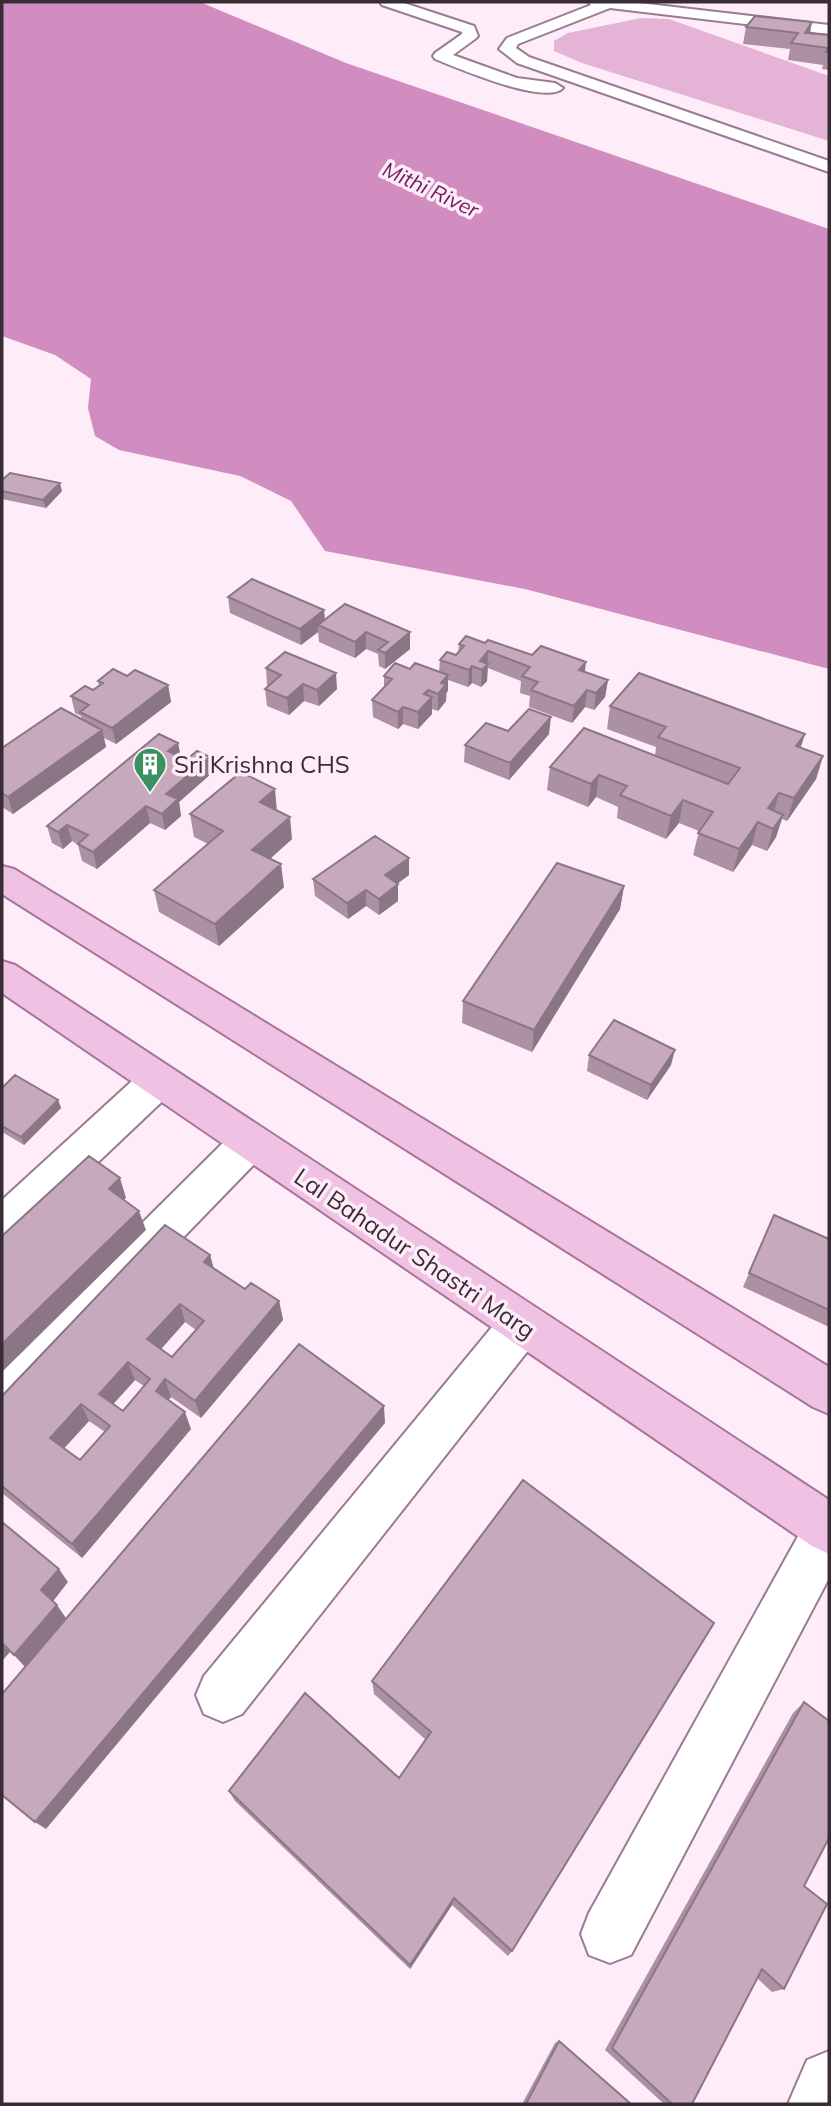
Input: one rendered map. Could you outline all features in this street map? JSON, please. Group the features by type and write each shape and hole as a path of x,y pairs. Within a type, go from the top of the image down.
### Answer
{"main road":[{"path":"2,878 829,1392"},
{"name":"Lal Bahadur Shastri Marg","path":"2,975 829,1528"}],"street":[{"path":"387,2 469,29 470,36 441,56 514,83 537,88 555,88 584,81"},
{"path":"829,29 602,3 512,41 507,49 523,60 829,167"},
{"path":"2,1226 158,1081"},
{"path":"2,1393 250,1142"},
{"path":"223,1695 522,1324"},
{"path":"610,1934 829,1528"}],"shaded area":[{"path":"641,18 669,19 829,76 829,141 582,63 554,51 554,41 568,33"}],"water":[{"name":"Mithi River","path":"2,2 200,2 346,63 829,229 829,669 525,589 325,551 291,501 240,476 119,450 95,436 88,408 91,379 55,355 2,336"}],"building":[{"path":"755,16 812,22 805,33 829,35 829,52 826,52 828,48 791,43 798,33 746,27"},
{"path":"10,473 60,483 43,500 2,491 2,480"},
{"path":"252,579 324,610 300,629 228,597"},
{"path":"345,604 410,632 385,653 378,650 388,642 366,632 355,642 318,625"},
{"path":"466,636 485,643 488,640 532,655 541,646 586,662 579,670 608,680 596,693 587,690 574,706 531,690 538,682 522,676 530,667 488,651 480,661 488,664 482,670 472,666 469,670 440,660 447,652 456,655 464,646 459,644"},
{"path":"285,652 336,673 317,690 303,684 287,698 265,689 281,675 266,668"},
{"path":"395,663 410,669 415,663 448,675 441,683 446,684 438,694 428,690 424,694 432,697 418,712 403,707 398,712 372,700 392,679 384,676"},
{"path":"113,669 127,676 135,670 168,685 112,728 80,712 89,705 71,696 85,686 93,690 103,683 98,681"},
{"path":"639,673 805,734 796,746 823,756 794,798 779,793 768,808 783,815 773,829 758,822 739,849 698,833 713,812 683,800 671,816 620,795 627,786 599,775 591,784 550,767 584,728 728,784 740,768 658,737 666,727 610,706"},
{"path":"61,708 102,730 8,797 2,793 2,748"},
{"path":"529,709 551,717 510,763 465,745 486,723 508,731"},
{"name":"Sri Krishna CHS","path":"159,734 178,743 168,751 186,760 197,751 210,757 166,794 178,799 162,814 146,806 93,852 78,844 88,835 67,825 58,832 47,826"},
{"path":"241,772 275,789 260,802 290,817 252,850 281,864 215,924 154,890 223,831 190,814"},
{"path":"375,836 409,858 385,875 398,884 379,899 366,890 347,903 313,879"},
{"path":"557,863 624,886 534,1030 463,1001"},
{"path":"614,1020 675,1050 651,1085 589,1055"},
{"path":"15,1075 58,1100 21,1137 2,1126 2,1088"},
{"path":"89,1156 120,1178 109,1189 139,1211 2,1344 2,1236"},
{"path":"774,1215 829,1239 829,1310 749,1273"},
{"path":"165,1225 210,1255 204,1262 245,1289 251,1283 279,1301 195,1401 165,1379 156,1391 185,1412 72,1544 2,1486 2,1396","holes":["180,1304 204,1321 172,1357 147,1339","128,1362 150,1379 123,1411 99,1394","81,1404 110,1426 80,1460 50,1438"]},
{"path":"299,1344 384,1406 35,1822 2,1795 2,1694"},
{"path":"523,1480 714,1623 512,1951 454,1898 410,1965 229,1791 305,1693 399,1778 431,1732 372,1681"},
{"path":"2,1522 59,1569 41,1590 57,1605 14,1655 2,1643"},
{"path":"804,1702 829,1721 829,1838 804,1886 827,1904 784,1989 762,1969 692,2104 672,2104 612,2048"},
{"path":"559,2041 631,2104 526,2104"}],"place":[{"name":"Sri Krishna CHS","path":"150,794"}]}
